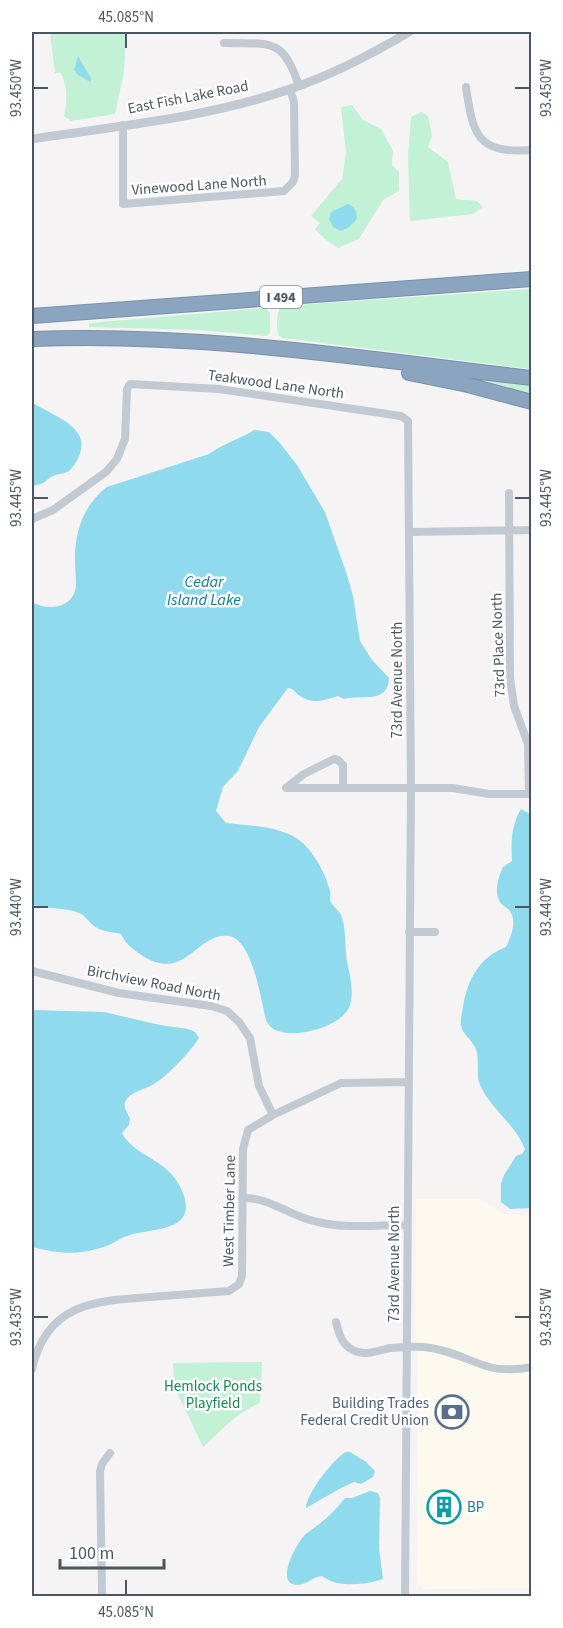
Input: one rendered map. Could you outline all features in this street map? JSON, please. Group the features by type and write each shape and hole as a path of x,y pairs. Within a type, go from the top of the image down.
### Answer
{"highway":[{"name":"I 494","path":"32,316 531,279"},
{"path":"32,339 187,341 531,378"},
{"path":"316,354 451,381 531,402"}],"street":[{"name":"East Fish Lake Road","path":"32,139 216,110 295,88 409,32"},
{"path":"224,43 265,44 278,48 289,60 295,88"},
{"path":"466,87 473,127 484,142 504,151 531,150"},
{"name":"Vinewood Lane North","path":"123,125 123,204 284,191 293,182 295,175 295,88"},
{"name":"Teakwood Lane North","path":"32,519 53,510 106,472 117,459 125,439 127,389 130,384 219,389 332,405 404,417 408,421 409,428"},
{"name":"73rd Avenue North","path":"405,1596 411,789 409,428"},
{"name":"73rd Place North","path":"508,493 510,678 514,706 528,744 530,794"},
{"path":"410,532 531,530"},
{"path":"343,788 343,765 334,759 304,774 286,788 453,789 489,794 530,794"},
{"path":"410,932 435,932"},
{"name":"Birchview Road North","path":"32,971 119,993 211,1006 227,1011 239,1022 250,1038 259,1086 273,1115"},
{"name":"West Timber Lane","path":"32,1369 38,1348 51,1329 66,1315 86,1305 108,1300 229,1292 239,1284 242,1276 243,1149 245,1137 251,1128 341,1083 408,1082"},
{"path":"242,1198 261,1198 316,1222 335,1225 407,1225"},
{"path":"336,1322 343,1342 357,1352 365,1354 407,1347 425,1347 487,1366 512,1369 531,1367"},
{"path":"102,1596 100,1471 110,1453"}],"shaded area":[{"path":"416,1199 480,1199 504,1214 531,1216 531,1588 423,1589 417,1582"}],"green space":[{"path":"50,32 126,32 124,72 115,114 71,121 64,116 66,89 61,73 55,73"},
{"path":"352,105 363,120 381,129 393,151 392,165 399,172 399,191 383,200 359,239 338,248 315,229 320,223 311,216 342,179 346,153 341,107"},
{"path":"421,112 428,116 432,136 428,147 448,162 456,199 477,201 483,207 473,214 410,221 408,156 411,117"},
{"path":"531,289 531,369 283,338 279,336 277,328 277,317 281,306"},
{"path":"265,308 270,313 270,332 267,336 199,330 89,327 89,323"},
{"path":"481,377 531,383 531,393 480,380"},
{"name":"Hemlock Ponds Playfield","path":"262,1362 260,1403 237,1417 203,1447 174,1386 173,1363"}],"water":[{"path":"78,56 92,80 90,82 74,70"},
{"path":"348,204 355,210 357,219 348,228 340,231 333,227 329,219 331,212"},
{"path":"32,402 71,425 80,437 82,446 75,464 69,471 32,486"},
{"name":"Cedar Island Lake","path":"254,430 269,432 279,442 297,465 325,512 353,596 360,641 372,660 389,678 384,692 372,697 344,699 338,696 314,701 305,699 288,688 259,727 238,771 223,787 216,811 226,823 277,830 304,844 320,866 328,885 330,900 343,920 352,990 348,1009 335,1022 315,1030 295,1033 279,1031 268,1024 252,963 236,939 229,936 218,937 208,941 181,960 170,964 158,963 133,949 121,934 97,928 79,913 32,905 32,602 37,605 56,607 68,602 72,597 76,588 75,552 78,531 86,511 107,487 209,454"},
{"path":"521,809 532,815 532,1208 510,1209 501,1202 501,1183 516,1156 522,1154 525,1149 521,1140 490,1102 480,1085 476,1049 462,1030 461,1021 471,979 488,957 506,947 512,933 512,914 500,901 497,888 503,867 512,861 512,834"},
{"path":"32,1010 104,1012 195,1032 199,1038 171,1070 158,1082 127,1099 125,1106 130,1119 129,1125 122,1133 135,1148 170,1172 177,1181 186,1206 179,1222 161,1229 127,1236 89,1251 61,1252 32,1247"},
{"path":"346,1452 365,1461 375,1471 373,1477 361,1484 354,1482 341,1488 306,1508 311,1494 322,1477"},
{"path":"370,1491 378,1493 380,1498 379,1548 383,1579 368,1583 343,1584 322,1576 300,1585 290,1583 287,1578 289,1563 304,1536 327,1518 345,1498 352,1498"}],"place":[{"name":"Building Trades Federal Credit Union","path":"452,1412"},
{"name":"BP","path":"444,1507"}]}
